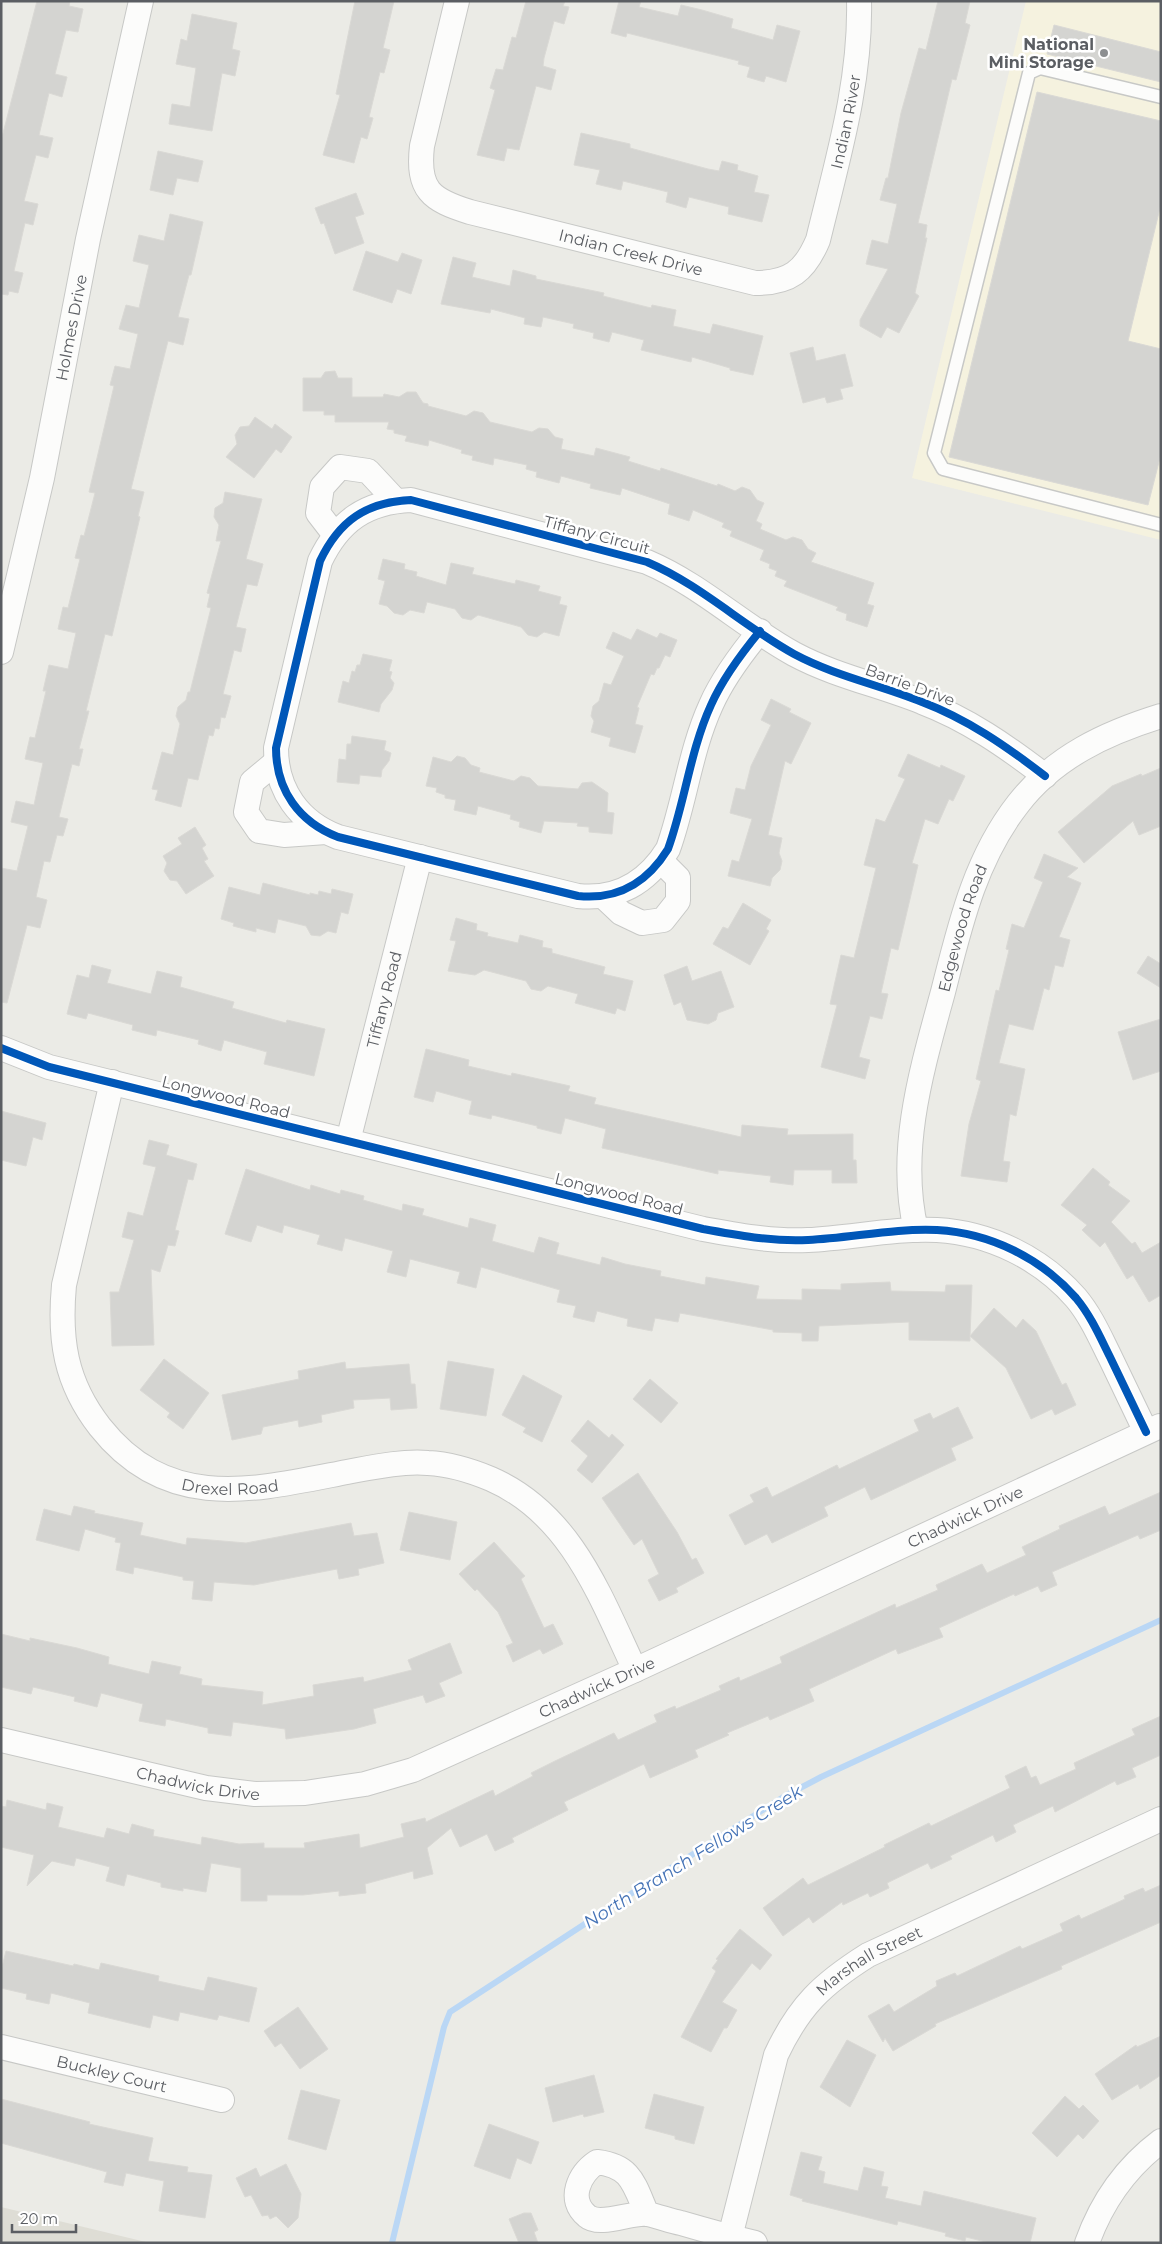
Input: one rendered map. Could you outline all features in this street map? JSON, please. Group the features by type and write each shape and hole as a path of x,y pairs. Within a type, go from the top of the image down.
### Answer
{"street":[{"name":"Holmes Drive","path":"1,652 42,478 88,239 141,1"},
{"name":"Indian Creek Drive","path":"457,1 422,146 420,163 422,176 429,192 442,203 470,212 755,283 768,283 791,276 811,258 818,240"},
{"name":"Indian River","path":"818,240 855,76 859,30 858,1"},
{"path":"335,535 318,513 322,486 340,467 368,471 396,501"},
{"name":"Tiffany Circuit","path":"411,500 646,562 687,582 760,632 730,670 711,705 700,736 672,836 661,861 652,872 636,884 617,893 603,896 578,896 326,832 305,819 292,803 279,776 276,748 320,561 335,535 356,515 376,506 396,501 411,500"},
{"name":"Barrie Drive","path":"760,632 794,654 820,666 922,701 959,718 1004,744 1045,776"},
{"name":"Edgewood Road","path":"916,1230 909,1197 909,1157 913,1113 965,907 980,866 995,836 1019,802 1045,776 1079,750 1100,738 1122,728 1161,716"},
{"name":"Tiffany Circuit","path":"276,762 252,782 246,812 259,831 284,835 326,832"},
{"name":"Tiffany Road","path":"348,1141 420,857"},
{"path":"603,896 621,913 642,923 663,920 678,902 678,878 661,861"},
{"name":"Longwood Road","path":"1,1048 49,1067 740,1236 806,1240 916,1230 958,1232 994,1242 1031,1259 1058,1279 1077,1299 1154,1429"},
{"name":"Drexel Road","path":"112,1082 64,1285 61,1318 64,1353 74,1384 90,1414 110,1440 130,1458 150,1471 174,1481 218,1490 272,1487 406,1463 429,1463 450,1466 491,1479 534,1505 569,1541 586,1567 635,1670"},
{"name":"Chadwick Drive","path":"1,1740 206,1788 255,1794 305,1793 365,1784 413,1770 635,1670 1154,1429"},
{"name":"Marshall Street","path":"730,2237 776,2055 792,2024 817,1992 838,1974 868,1955 1161,1819"},
{"name":"Buckley Court","path":"1,2047 222,2100"},
{"path":"1087,2243 1095,2219 1117,2183 1140,2157 1161,2140"},
{"path":"646,2214 755,2243"}],"lane":[{"path":"1161,96 1040,68 1029,73 934,453 943,469 1161,525"}],"shaded area":[{"name":"National Mini Storage","path":"1026,1 1161,1 1161,540 912,478"},
{"path":"1,2207 150,2243 1,2243"}],"building":[{"path":"37,1 70,1 69,6 83,9 78,32 66,30 55,74 67,77 62,97 49,93 39,135 53,138 48,158 36,155 24,201 38,204 33,225 25,223 14,271 23,273 18,293 9,291 8,295 1,294 1,141"},
{"path":"355,1 394,1 383,48 390,50 384,73 380,72 369,117 373,118 367,139 361,137 354,163 323,155 340,95 336,94"},
{"path":"526,1 565,1 563,6 569,7 564,24 554,21 544,58 543,66 556,70 551,90 536,86 519,150 507,148 504,161 477,155 495,90 490,88 496,69 503,70 512,37 516,38"},
{"path":"619,1 641,1 639,7 678,16 681,5 702,10 733,19 731,28 773,40 777,25 800,31 786,82 766,76 764,82 747,77 750,67 738,64 739,61 627,33 626,37 611,33"},
{"path":"938,1 970,1 965,23 970,25 956,80 952,79 918,223 927,225 925,238 927,238 915,293 919,296 899,333 887,327 881,338 860,326 860,320 888,269 866,264 872,240 888,244 897,204 880,200 886,178 888,178 901,113 919,48 926,50"},
{"path":"192,14 237,23 232,49 240,51 235,76 222,73 212,131 169,124 172,104 190,107 196,68 176,64 181,39 187,41"},
{"name":"National Mini Storage","path":"1054,25 1161,52 1161,82 1047,54"},
{"name":"National Mini Storage","path":"1037,92 1161,121 1161,204 1128,341 1161,349 1161,454 1148,505 949,457"},
{"path":"581,133 630,144 630,148 708,169 719,171 722,161 738,165 737,170 758,176 754,192 769,195 762,222 728,214 729,207 689,197 686,208 666,202 668,192 623,181 621,190 596,184 600,170 574,165"},
{"path":"158,151 203,161 198,182 177,178 173,195 150,190"},
{"path":"356,193 364,214 355,217 364,243 335,254 324,223 321,224 315,208"},
{"path":"170,214 203,222 191,275 189,275 178,317 189,319 183,345 168,341 131,489 144,492 138,516 140,517 112,636 105,634 86,711 89,711 79,749 83,749 79,766 72,764 59,817 68,819 63,836 57,835 50,862 44,861 36,897 47,900 40,928 27,925 7,1003 1,1002 1,868 17,871 28,826 11,822 16,801 34,805 43,763 25,759 30,737 35,738 46,691 43,691 49,665 68,669 76,633 58,629 63,607 68,608 80,559 75,558 81,535 84,536 95,493 89,492 114,386 110,385 115,366 130,369 138,334 119,329 126,305 139,308 149,265 133,261 139,235 164,241"},
{"path":"366,251 398,262 402,253 422,260 411,294 397,289 392,303 353,290"},
{"path":"453,257 476,263 472,277 510,286 513,270 536,276 536,279 604,293 603,296 651,308 652,305 676,310 673,326 710,334 713,324 763,336 753,375 730,370 730,368 692,357 691,362 641,350 644,340 612,332 609,342 593,338 594,333 573,328 574,324 543,317 541,327 524,324 525,318 491,309 490,313 441,304"},
{"path":"813,347 816,361 845,354 853,386 840,389 843,399 827,403 825,397 803,403 790,353"},
{"path":"335,371 338,378 352,378 352,397 383,397 384,394 399,397 407,392 416,392 423,403 428,404 428,406 466,416 474,411 483,413 490,422 532,432 539,428 548,429 555,437 563,439 561,449 594,456 596,448 630,457 628,461 660,471 661,468 717,486 718,484 735,491 742,487 750,490 757,500 764,503 756,521 762,524 760,529 786,540 793,537 802,540 808,549 816,553 811,562 874,583 867,604 874,606 867,627 846,620 847,614 836,610 838,607 784,586 787,581 775,576 777,571 769,568 770,564 760,560 764,550 730,536 732,531 722,527 724,523 693,510 689,521 668,514 670,504 622,488 620,495 590,488 591,484 561,476 559,483 536,477 537,472 526,469 527,465 494,458 493,465 472,460 473,456 461,453 462,450 429,440 428,446 405,441 407,436 387,429 389,422 335,422 335,415 324,415 324,411 303,411 303,378 321,378 325,372"},
{"path":"255,417 272,429 275,424 292,437 281,453 276,449 254,478 226,457 237,444 235,435 240,427 249,426"},
{"path":"225,492 262,499 246,559 263,564 257,586 247,584 236,627 246,629 241,652 234,650 223,694 231,696 225,718 221,717 219,729 215,728 213,736 209,735 198,780 188,778 181,807 155,800 158,790 152,789 162,752 173,755 180,724 176,716 178,707 186,700 188,692 190,692 211,608 207,607 210,594 207,593 221,541 216,541 219,525 214,517 215,508 223,503"},
{"path":"383,559 405,564 404,569 417,572 416,576 446,585 451,563 474,568 472,574 515,584 516,580 540,586 538,591 561,597 559,604 567,606 559,636 544,632 537,637 528,635 521,627 478,615 471,620 462,618 455,609 427,602 424,613 410,610 403,615 394,613 387,606 379,604 385,581 378,579"},
{"path":"637,629 657,638 660,633 677,640 670,657 665,655 654,675 651,674 637,707 639,708 635,724 643,726 635,753 609,746 611,738 591,732 594,721 591,716 593,706 599,701 604,683 611,685 624,656 606,648 613,632 631,640"},
{"path":"363,654 392,660 389,671 392,672 390,678 394,683 392,690 381,704 379,712 338,702 343,681 349,683 352,671 355,672 357,665 360,665"},
{"path":"771,699 791,709 789,712 811,723 791,764 785,761 768,835 782,838 779,853 782,861 780,870 772,878 770,886 728,876 732,860 739,862 752,819 730,813 736,788 745,790 751,766 771,725 761,720"},
{"path":"352,736 386,741 384,750 391,753 389,761 382,770 381,777 360,775 359,784 337,782 339,759 346,760 347,744 351,744"},
{"path":"908,754 940,768 941,765 965,776 953,801 949,799 938,824 925,819 912,863 918,865 898,950 891,948 881,993 888,994 882,1019 870,1016 859,1057 870,1060 865,1079 821,1067 837,1005 830,1004 841,955 854,958 876,868 864,865 876,819 885,822 905,779 898,776"},
{"path":"457,756 465,758 471,765 480,768 479,772 514,781 521,776 530,778 538,786 578,789 582,783 592,782 608,793 607,812 614,813 612,834 589,832 589,827 577,826 578,823 544,821 541,833 519,827 520,822 510,819 511,815 478,806 476,815 454,810 456,800 445,798 445,795 436,792 437,788 426,786 433,757 451,762"},
{"path":"1161,768 1161,826 1139,835 1133,821 1084,863 1058,832 1112,786"},
{"path":"195,827 206,845 202,848 208,859 204,861 214,876 186,894 177,881 170,880 164,871 167,863 163,856 182,844 178,838"},
{"path":"1044,854 1078,868 1067,877 1081,883 1059,937 1070,940 1063,967 1055,965 1049,990 1044,988 1033,1030 1009,1024 999,1063 1025,1069 1016,1116 1010,1114 1003,1161 1010,1162 1007,1182 961,1176 969,1124 981,1081 976,1079 996,990 999,991 1009,950 1006,949 1012,924 1024,928 1043,882 1034,878"},
{"path":"263,883 310,895 310,893 318,895 319,891 331,894 332,889 353,894 348,914 341,912 336,933 328,931 320,936 311,935 306,926 278,919 275,933 256,928 256,932 233,926 234,923 221,919 229,887 260,895"},
{"path":"743,903 771,920 766,929 769,931 750,965 713,944 723,927 728,929"},
{"path":"456,918 477,924 476,930 488,933 487,936 518,943 520,935 543,941 542,947 552,949 552,953 605,967 603,974 633,981 625,1011 617,1008 615,1014 575,1003 578,994 548,986 541,991 531,989 526,981 484,970 475,975 448,971 456,941 450,940"},
{"path":"1148,956 1161,964 1161,988 1137,973"},
{"path":"92,965 111,970 107,983 151,994 157,971 182,977 180,987 234,1002 232,1008 286,1023 287,1020 325,1029 314,1076 264,1064 267,1052 224,1040 221,1051 198,1044 199,1040 157,1030 156,1036 132,1030 133,1025 88,1013 86,1019 67,1014 77,975 89,978"},
{"path":"687,966 692,981 721,971 734,1007 718,1013 716,1020 708,1024 687,1020 681,1002 674,1005 664,975"},
{"path":"1161,1019 1161,1071 1133,1080 1118,1032"},
{"path":"426,1049 469,1060 468,1066 511,1076 512,1073 570,1086 568,1091 596,1098 594,1104 741,1137 742,1125 788,1129 787,1135 853,1134 853,1160 856,1160 857,1183 832,1183 832,1170 794,1170 793,1185 770,1182 771,1176 718,1170 718,1174 602,1148 606,1129 565,1118 561,1134 492,1115 491,1119 469,1114 472,1101 436,1091 433,1102 414,1097"},
{"path":"1,1111 46,1123 42,1140 33,1137 26,1166 1,1160"},
{"path":"149,1140 169,1145 166,1155 197,1164 193,1180 188,1179 175,1230 179,1231 175,1246 168,1245 160,1272 151,1269 154,1345 112,1346 110,1292 119,1292 134,1240 122,1237 128,1212 143,1216 156,1167 143,1164"},
{"path":"1093,1168 1110,1182 1108,1185 1130,1201 1111,1222 1132,1244 1135,1242 1142,1253 1161,1242 1161,1295 1149,1302 1133,1275 1127,1279 1105,1242 1100,1247 1082,1230 1087,1225 1061,1205"},
{"path":"246,1169 310,1190 311,1185 340,1194 341,1190 364,1196 363,1200 402,1211 403,1204 424,1209 422,1215 468,1228 470,1218 496,1225 492,1241 534,1253 539,1237 559,1243 556,1254 600,1265 602,1257 625,1264 661,1271 660,1276 705,1285 706,1277 759,1286 756,1299 802,1300 802,1289 841,1290 841,1284 890,1282 891,1291 945,1292 946,1285 972,1285 970,1341 909,1340 909,1322 819,1326 818,1341 802,1341 802,1333 773,1332 773,1330 680,1313 678,1322 655,1318 652,1331 627,1326 628,1319 597,1311 594,1322 573,1317 576,1306 557,1302 560,1290 481,1267 476,1288 457,1283 460,1272 410,1259 406,1277 387,1272 393,1251 345,1238 342,1251 317,1244 320,1235 284,1225 282,1233 257,1225 251,1242 225,1234"},
{"path":"994,1308 1016,1328 1023,1319 1036,1331 1062,1385 1066,1383 1076,1405 1055,1415 1052,1409 1031,1419 1006,1368 970,1336"},
{"path":"164,1359 209,1393 183,1429 167,1417 170,1413 140,1390"},
{"path":"448,1361 494,1369 486,1416 440,1409"},
{"path":"345,1362 346,1369 409,1364 411,1384 415,1384 417,1408 391,1410 390,1398 353,1400 354,1408 321,1415 322,1422 299,1427 298,1420 263,1427 261,1434 232,1440 222,1395 299,1379 298,1371"},
{"path":"523,1375 562,1396 542,1442 523,1432 526,1428 502,1415"},
{"path":"650,1379 678,1403 661,1423 633,1399"},
{"path":"958,1407 973,1438 951,1448 956,1460 871,1500 865,1487 824,1507 828,1516 772,1543 767,1534 745,1545 729,1515 754,1502 750,1495 767,1487 772,1497 837,1465 839,1469 919,1431 914,1420 930,1413 933,1419"},
{"path":"588,1420 609,1438 612,1434 624,1445 592,1483 577,1470 588,1456 571,1441"},
{"path":"638,1473 677,1532 692,1560 696,1558 704,1573 676,1588 678,1592 659,1601 648,1580 659,1574 642,1539 634,1545 602,1498"},
{"path":"1161,1492 1161,1530 1140,1539 1138,1535 1052,1572 1057,1585 1041,1592 1038,1586 1015,1596 1014,1594 939,1628 943,1637 898,1654 896,1649 809,1689 814,1701 770,1720 768,1716 727,1733 729,1735 695,1750 698,1757 650,1778 644,1764 564,1802 568,1810 512,1838 514,1842 495,1851 487,1834 460,1847 451,1828 427,1848 433,1874 414,1879 413,1871 365,1884 366,1893 339,1896 339,1891 303,1895 267,1895 267,1901 241,1901 241,1868 211,1863 206,1892 183,1888 183,1891 161,1887 161,1883 127,1874 124,1886 106,1881 110,1867 76,1858 74,1866 52,1861 27,1886 34,1855 1,1847 1,1806 6,1807 7,1800 46,1810 47,1803 63,1807 58,1827 104,1838 107,1828 129,1834 132,1824 154,1830 153,1836 201,1845 202,1837 239,1844 264,1843 264,1848 305,1848 304,1843 359,1834 360,1848 404,1837 401,1824 425,1818 426,1822 493,1790 495,1796 533,1776 531,1773 555,1761 614,1733 618,1740 657,1722 654,1715 675,1706 676,1709 721,1690 719,1686 739,1677 740,1681 782,1663 780,1657 895,1604 896,1608 938,1590 936,1585 982,1564 987,1573 1026,1555 1022,1547 1060,1529 1059,1526 1105,1506 1109,1515"},
{"path":"74,1506 95,1511 94,1513 143,1523 140,1535 186,1545 187,1538 246,1543 351,1523 354,1536 377,1533 384,1563 358,1569 359,1575 339,1579 337,1569 254,1585 214,1582 212,1601 192,1599 194,1581 183,1580 183,1577 134,1567 133,1574 116,1570 121,1543 115,1542 116,1538 85,1529 79,1551 36,1540 44,1509 71,1516"},
{"path":"409,1512 457,1522 450,1560 400,1550"},
{"path":"494,1542 525,1576 521,1579 544,1628 553,1624 563,1644 543,1654 540,1649 513,1662 506,1646 513,1643 498,1612 477,1589 475,1591 459,1574"},
{"path":"1,1634 30,1641 30,1638 77,1648 109,1657 108,1664 149,1674 152,1661 181,1667 179,1674 202,1679 201,1685 263,1692 262,1705 314,1696 313,1685 363,1677 364,1682 412,1670 408,1660 450,1643 462,1673 439,1683 445,1696 426,1703 423,1695 373,1709 376,1723 354,1729 286,1739 285,1729 233,1722 231,1736 208,1733 208,1728 166,1719 165,1726 139,1721 143,1704 101,1693 97,1707 74,1701 75,1697 33,1687 31,1694 1,1687"},
{"path":"1161,1716 1161,1755 1132,1768 1136,1777 1117,1785 1115,1781 1055,1812 1053,1806 1013,1825 1016,1832 996,1842 993,1835 950,1856 952,1859 931,1869 928,1863 887,1883 889,1888 870,1897 868,1893 843,1905 842,1902 813,1923 809,1917 783,1936 763,1908 803,1878 808,1885 929,1823 931,1826 1010,1788 1005,1776 1026,1766 1031,1778 1036,1776 1040,1785 1076,1769 1074,1763 1135,1735 1132,1729"},
{"path":"1161,1885 1161,1922 1061,1966 1062,1969 935,2024 936,2026 893,2051 885,2038 883,2042 868,2016 889,2004 894,2012 937,1986 936,1981 955,1973 957,1976 1020,1946 1022,1949 1063,1931 1060,1924 1079,1915 1081,1919 1125,1899 1124,1896 1143,1888 1145,1892"},
{"path":"740,1929 772,1955 760,1970 752,1963 722,2002 737,2010 727,2028 724,2028 711,2052 681,2037 716,1971 712,1968 718,1960 716,1959"},
{"path":"6,1951 99,1970 101,1963 159,1976 158,1981 204,1991 208,1977 257,1988 249,2022 219,2015 217,2020 180,2012 178,2021 153,2015 150,2028 88,2013 90,2003 51,1993 49,2004 26,1999 27,1994 1,1988 1,1971"},
{"path":"298,2007 328,2049 300,2069 281,2043 275,2047 264,2031"},
{"path":"1161,2036 1161,2075 1140,2089 1138,2084 1112,2100 1095,2074 1136,2045 1137,2047"},
{"path":"847,2040 876,2055 850,2107 820,2087"},
{"path":"594,2075 604,2112 584,2117 583,2114 553,2122 545,2088"},
{"path":"301,2090 340,2100 326,2150 288,2139"},
{"path":"654,2094 704,2107 694,2144 675,2139 675,2136 645,2128"},
{"path":"1065,2096 1079,2109 1083,2105 1099,2121 1083,2139 1078,2134 1057,2157 1032,2133"},
{"path":"1,2099 90,2122 89,2124 153,2138 148,2161 188,2167 187,2172 212,2175 205,2218 159,2211 164,2181 126,2173 123,2186 104,2182 107,2172 1,2143"},
{"path":"489,2124 539,2142 531,2164 517,2158 510,2179 474,2166"},
{"path":"801,2152 822,2157 818,2170 825,2172 823,2183 858,2191 864,2167 884,2172 881,2186 888,2187 885,2198 921,2206 924,2191 1036,2218 1030,2243 990,2243 966,2237 965,2241 945,2236 946,2233 898,2221 897,2225 802,2201 803,2199 790,2195"},
{"path":"286,2164 301,2194 298,2218 288,2228 276,2216 270,2219 268,2215 262,2216 251,2195 245,2197 236,2178 256,2168 260,2177"},
{"path":"524,2213 531,2213 538,2230 534,2232 538,2243 519,2243 509,2219"}],"waterway":[{"name":"North Branch Fellows Creek","path":"392,2243 444,2027 450,2012 785,1796 821,1777 1161,1620"}],"cycle path":[{"path":"760,631 753,640 746,648 733,666 711,705 698,740 668,849 660,861 641,880 618,892 592,897 578,896 338,837 324,831 301,813 292,803 280,778 276,748 320,561 336,535 356,516 380,505 411,500 647,562 686,582 757,631 775,643 794,654 825,668 939,709 1001,744 1045,776"},
{"path":"1,1048 49,1067 703,1229 755,1238 782,1240 824,1239 905,1230 937,1230 957,1232 995,1242 1031,1260 1047,1271 1076,1298 1095,1327 1146,1432"}],"place":[{"name":"National Mini Storage","path":"1104,53"}]}
